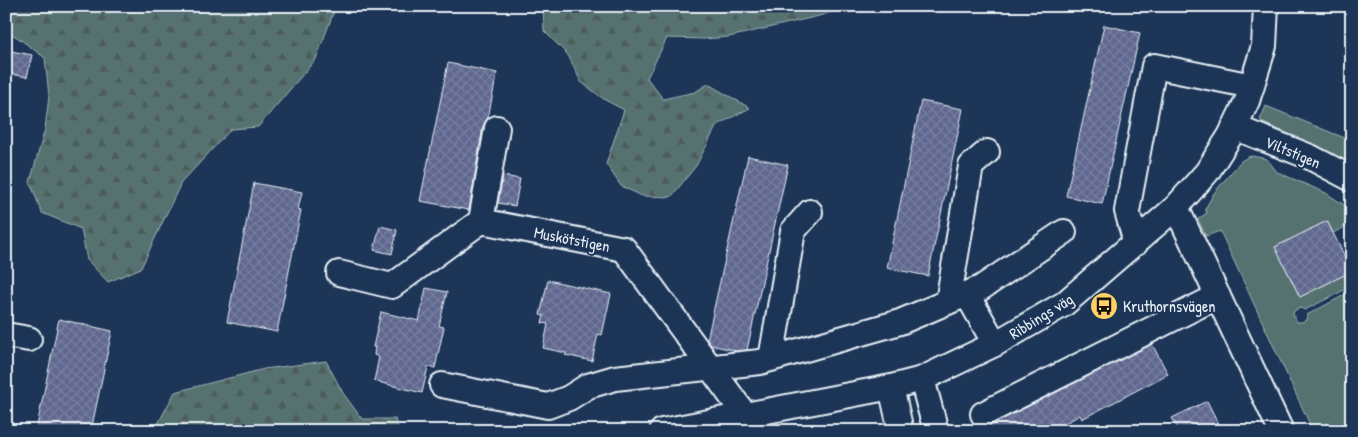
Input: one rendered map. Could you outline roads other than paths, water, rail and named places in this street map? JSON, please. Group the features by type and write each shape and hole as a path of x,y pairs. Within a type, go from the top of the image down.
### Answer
{"street":[{"name":"Ribbings väg","path":"662,431 891,387 922,379 995,344 1064,304 1136,244 1176,207 1207,172 1230,136 1247,101 1264,46 1266,6"},
{"path":"1136,244 1127,211 1154,66 1252,86"},
{"name":"Viltstigen","path":"1234,127 1310,157 1352,179"},
{"path":"339,273 392,286 481,221 496,128"},
{"path":"986,152 971,166 958,298 995,344"},
{"path":"1176,207 1281,431"},
{"path":"772,359 793,231 810,212"},
{"name":"Muskötstigen","path":"481,221 624,249 745,415"},
{"path":"442,385 548,406 568,398 588,386 615,378 760,362 900,322 958,298 981,288 1064,232"},
{"path":"983,414 1218,296"},
{"path":"922,379 936,431"},
{"path":"891,387 902,431"}],"place":[{"name":"Kruthornsvägen","path":"1104,306"}]}
